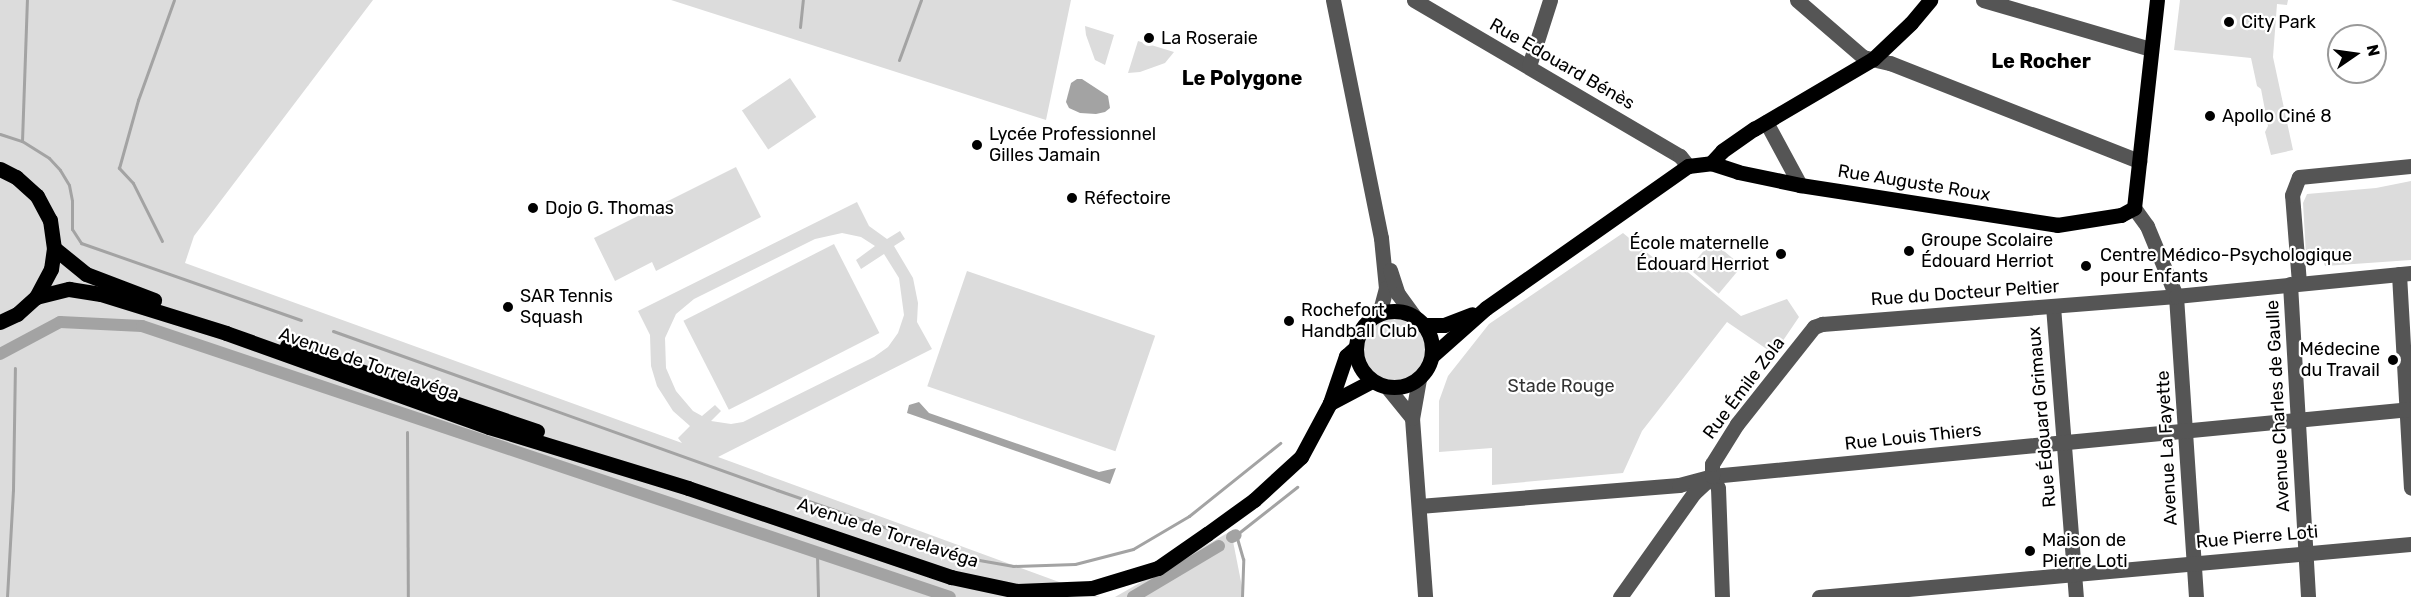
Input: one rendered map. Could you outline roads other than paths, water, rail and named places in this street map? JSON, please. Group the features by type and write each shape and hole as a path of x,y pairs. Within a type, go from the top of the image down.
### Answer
{"main road":[{"path":"1711,163 1722,151 1766,122 1873,58 1911,23 1930,0"},
{"path":"2134,208 2157,0"},
{"name":"Rue Auguste Roux","path":"1688,166 1711,163 1738,172 1800,185 2057,225 2111,217 2134,208"},
{"path":"1486,308 1456,322 1420,321 1393,311 1379,314 1361,329 1356,347 1360,366 1372,381 1387,387 1409,385 1419,379 1432,356 1486,308 1688,166"},
{"path":"0,169 16,177 37,196 50,220 54,248 47,279 36,297 17,314 0,322"},
{"name":"Avenue de Torrelavéga","path":"54,248 86,274 148,298 584,447 688,488"},
{"name":"Avenue de Torrelavéga","path":"36,297 69,289 101,294 226,333 489,427 688,488 951,577 1017,591 1092,588 1158,567 1254,500 1301,457 1330,403 1346,356 1356,347"},
{"path":"1420,321 1430,334 1432,356"},
{"path":"1330,403 1372,381"}],"street":[{"path":"1333,0 1381,238 1398,294 1420,321"},
{"name":"Rue Edouard Bénès","path":"1413,0 1680,156 1688,166"},
{"path":"1529,66 1550,0"},
{"path":"1797,0 1863,57 1873,58 2139,162"},
{"path":"1983,0 2151,49"},
{"path":"1766,122 1800,185"},
{"name":"Avenue Charles de Gaulle","path":"2308,597 2298,420 2292,195 2300,177 2411,166"},
{"name":"Avenue La Fayette","path":"2134,208 2147,226 2176,296 2196,597"},
{"path":"1379,314 1386,288 1381,238"},
{"path":"2405,274 2411,488"},
{"name":"Rue du Docteur Peltier","path":"1822,324 2176,296 2405,274"},
{"name":"Rue Édouard Grimaux","path":"2053,306 2076,597"},
{"name":"Rue Émile Zola","path":"1620,597 1694,493 1712,476 1712,464 1737,424 1814,327 1822,324"},
{"path":"1419,379 1412,418 1425,597"},
{"path":"1387,387 1412,418"},
{"name":"Rue Louis Thiers","path":"1419,506 1679,485 1712,476 2409,409"},
{"path":"1712,476 1718,488 1722,597"},
{"name":"Rue Pierre Loti","path":"1819,597 1897,594 2194,562 2411,544"}],"waterway":[{"path":"22,141 27,0"},
{"path":"162,241 133,183 119,168 138,100 174,0"},
{"path":"800,27 803,0"},
{"path":"899,60 921,0"},
{"path":"0,134 22,141 49,158 60,170 69,185 72,201 72,229 81,243 301,320"},
{"path":"0,354 60,322 142,326 950,597"},
{"path":"333,331 979,560 1013,566 1075,564 1133,549 1189,516 1280,443"},
{"path":"7,597 13,490 15,368"},
{"path":"407,432 408,597"},
{"path":"1242,597 1243,559 1236,535 1297,487"},
{"path":"1232,537 1236,535"},
{"path":"1133,597 1219,546"},
{"path":"817,555 818,597"}],"place":[{"name":"City Park","path":"2229,22"},
{"name":"La Roseraie","path":"1149,38"},
{"name":"Apollo Ciné 8","path":"2210,116"},
{"name":"Lycée Professionnel Gilles Jamain","path":"977,145"},
{"name":"Réfectoire","path":"1072,198"},
{"name":"Dojo G. Thomas","path":"533,208"},
{"name":"Groupe Scolaire Édouard Herriot","path":"1909,251"},
{"name":"École maternelle Édouard Herriot","path":"1781,254"},
{"name":"Centre Médico-Psychologique pour Enfants","path":"2086,266"},
{"name":"SAR Tennis Squash","path":"508,307"},
{"name":"Rochefort Handball Club","path":"1289,321"},
{"name":"Médecine du Travail","path":"2393,360"},
{"name":"Maison de Pierre Loti","path":"2030,551"}],"district":[{"name":"Le Rocher","path":"2041,61"},
{"name":"Le Polygone","path":"1242,78"}],"park label":[{"name":"Stade Rouge","path":"1561,386"}]}
